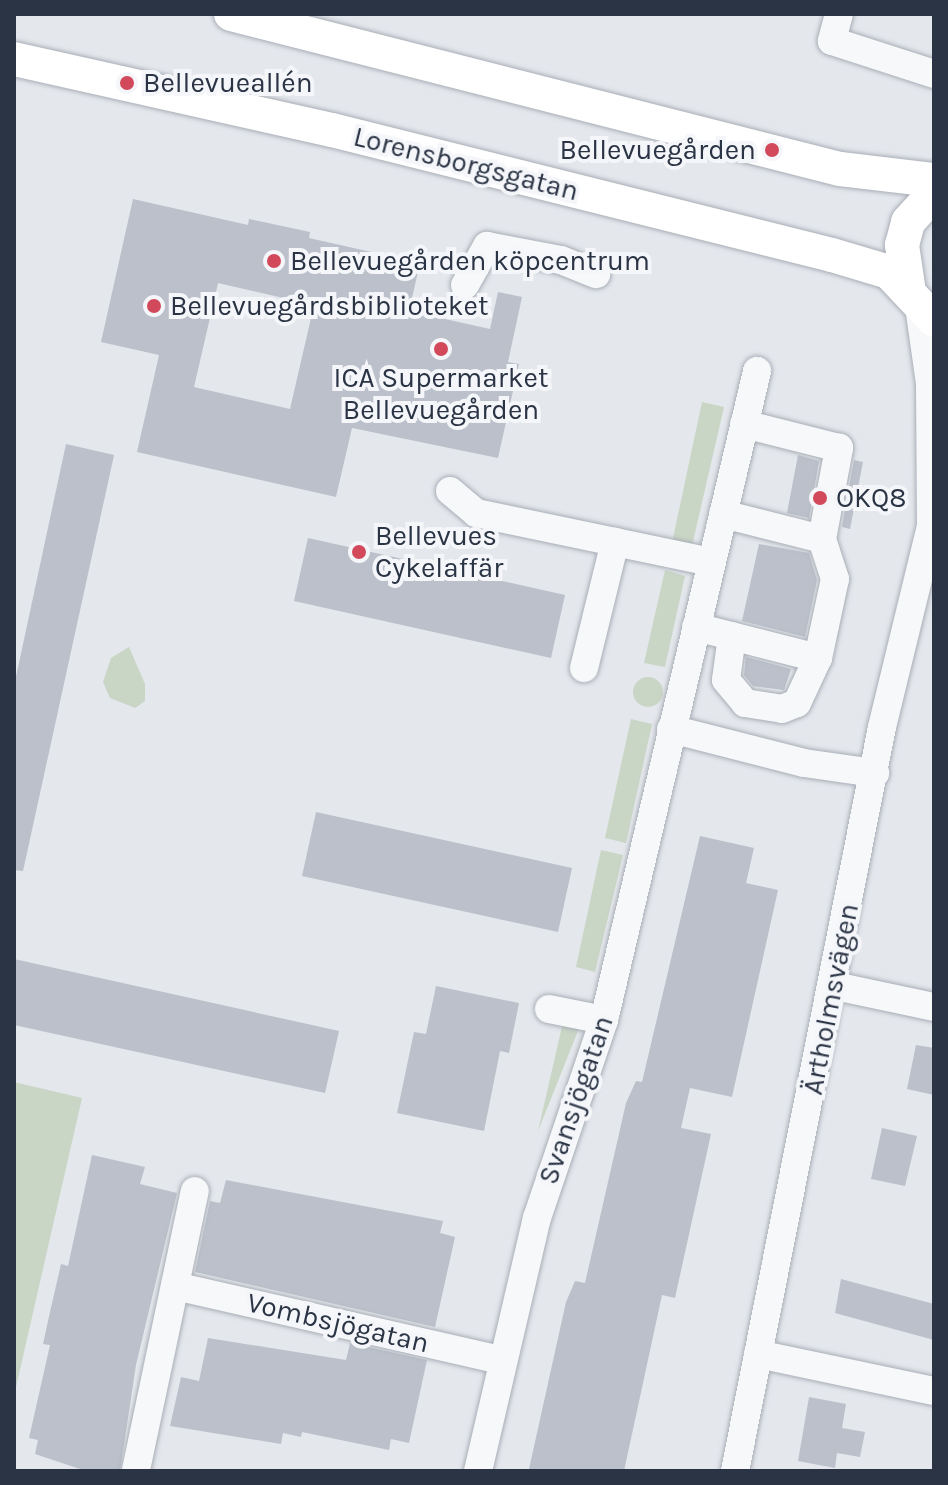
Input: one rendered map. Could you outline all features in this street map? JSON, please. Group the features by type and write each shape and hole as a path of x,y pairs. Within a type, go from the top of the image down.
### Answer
{"main road":[{"path":"231,14 840,169 934,180"},
{"name":"Lorensborgsgatan","path":"14,59 332,130 832,255 889,272 921,306"},
{"path":"921,306 902,245 908,222 934,193"}],"street":[{"path":"836,28 934,74"},
{"path":"465,285 487,246 561,260 596,274"},
{"name":"Ärtholmsvägen","path":"735,1471 835,986 875,773 932,521 930,383 921,306"},
{"name":"Svansjögatan","path":"478,1471 502,1360 562,1128 604,1020 757,371"},
{"path":"732,636 726,680 745,703 782,709 797,703 818,658 835,579 822,539 839,448 744,424"},
{"path":"450,491 476,513 711,562"},
{"path":"723,514 822,539"},
{"path":"584,668 615,542"},
{"path":"696,627 818,658"},
{"path":"671,729 804,763 875,773"},
{"path":"835,986 934,1007"},
{"path":"549,1009 604,1020"},
{"path":"136,1470 195,1191"},
{"name":"Vombsjögatan","path":"175,1286 502,1360"},
{"path":"758,1354 934,1391"}],"green space":[{"path":"702,402 724,407 692,546 672,543"},
{"path":"665,570 685,576 665,667 644,663"},
{"path":"129,647 145,684 145,701 135,708 110,698 103,682 111,658"},
{"path":"648,677 659,681 663,692 659,703 648,707 637,703 633,692 637,681"},
{"path":"631,719 652,724 626,843 605,838"},
{"path":"601,850 623,855 595,972 576,967"},
{"path":"563,1022 580,1026 538,1131"},
{"path":"14,1082 82,1098 14,1396"}],"building":[{"path":"133,199 248,225 249,219 310,232 309,238 420,263 409,311 490,329 498,292 522,297 508,362 519,364 498,458 352,428 336,497 137,452 159,355 101,342","holes":["218,283 314,305 290,409 194,387"]},
{"path":"66,444 114,455 23,871 14,870 14,686"},
{"path":"798,455 819,461 809,518 787,513"},
{"path":"854,460 863,462 850,529 842,527"},
{"path":"308,538 565,595 551,658 294,601"},
{"path":"759,544 809,553 817,580 805,637 742,621"},
{"path":"746,657 791,669 784,690 753,686 744,675"},
{"path":"316,812 572,868 558,932 302,876"},
{"path":"700,836 754,848 746,883 778,890 732,1097 690,1088 681,1128 711,1134 675,1298 662,1295 624,1471 529,1469 566,1302 575,1281 585,1283 626,1103 636,1081 642,1082"},
{"path":"14,959 339,1031 325,1093 14,1025"},
{"path":"436,986 519,1003 509,1053 500,1051 484,1131 397,1113 414,1032 426,1034"},
{"path":"916,1045 934,1048 934,1095 907,1089"},
{"path":"882,1128 917,1136 905,1186 871,1179"},
{"path":"92,1155 145,1167 140,1184 177,1193 136,1365 120,1471 86,1471 35,1454 38,1440 29,1438 50,1345 43,1344 50,1312 61,1264 68,1266"},
{"path":"226,1180 443,1221 440,1233 455,1237 435,1327 195,1272 210,1201 220,1203"},
{"path":"841,1279 934,1304 934,1340 835,1313"},
{"path":"208,1338 346,1360 350,1343 427,1360 409,1443 391,1439 389,1450 302,1432 301,1437 283,1433 281,1444 170,1426 181,1377 199,1381"},
{"path":"809,1397 846,1404 842,1428 865,1432 860,1457 837,1453 835,1468 798,1461"}],"place":[{"name":"Bellevueallén","path":"127,83"},
{"name":"Bellevuegården","path":"772,150"},
{"name":"Bellevuegården köpcentrum","path":"274,261"},
{"name":"Bellevuegårdsbiblioteket","path":"154,306"},
{"name":"ICA Supermarket Bellevuegården","path":"441,349"},
{"name":"OKQ8","path":"820,498"},
{"name":"Bellevues Cykelaffär","path":"359,552"}]}
